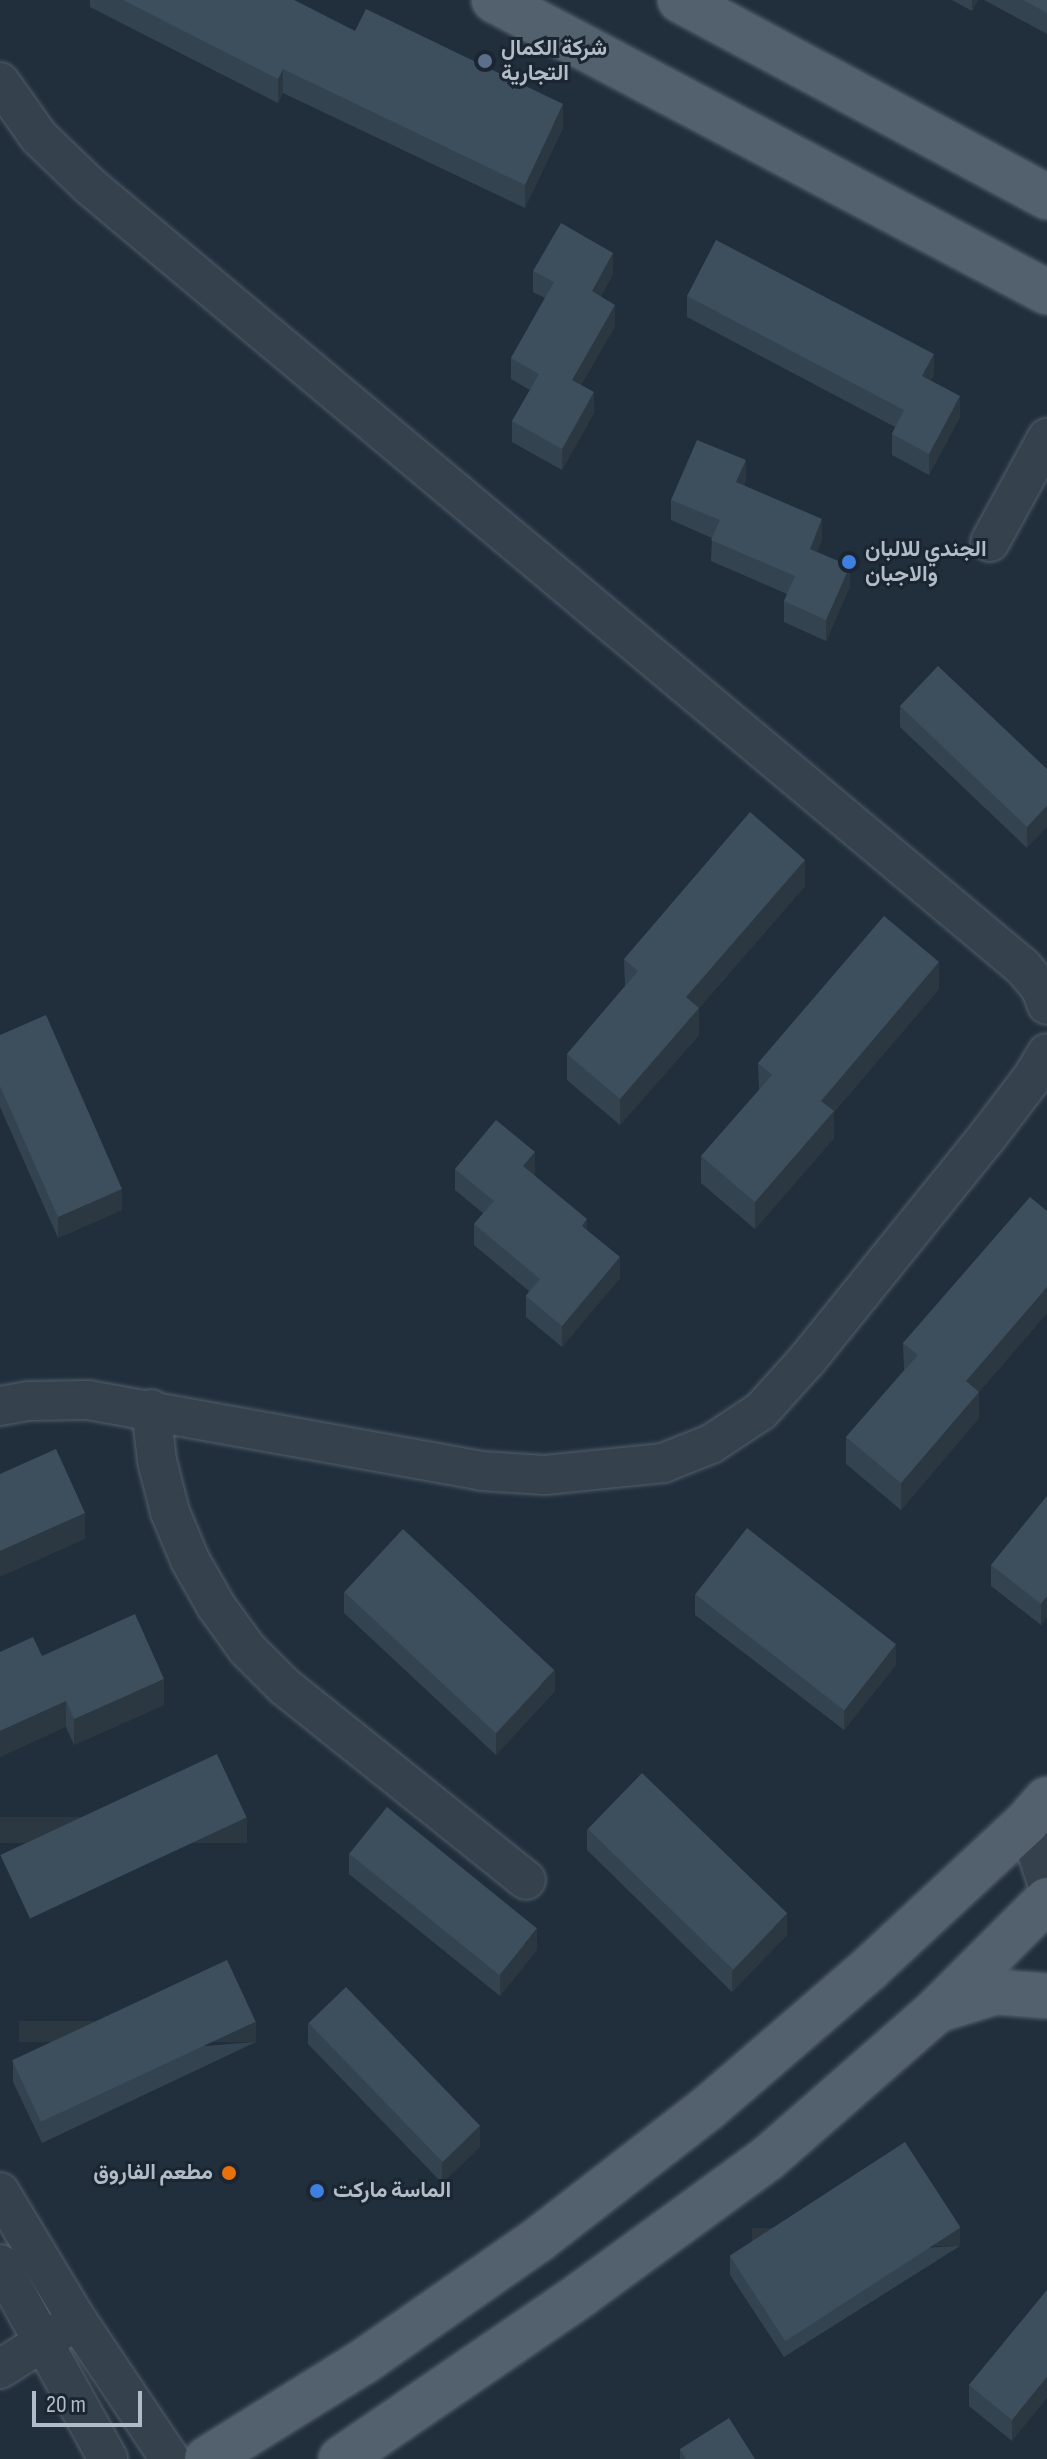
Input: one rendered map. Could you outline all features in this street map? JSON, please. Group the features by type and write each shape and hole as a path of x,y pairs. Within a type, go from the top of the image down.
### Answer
{"main road":[{"path":"494,0 1047,292"},
{"path":"680,0 1047,197"},
{"path":"207,2459 363,2362 551,2230 708,2108 1040,1817"},
{"path":"341,2459 570,2302 767,2159 934,2013 1047,1900"},
{"path":"934,2013 963,1999 995,1992 1047,1996"}],"street":[{"path":"0,82 39,137 91,187 1011,958 1040,987 1047,1005"},
{"path":"990,542 1047,438"},
{"path":"0,1406 28,1401 88,1400 481,1471 545,1475 663,1463 699,1448 761,1411 807,1360 987,1137 1047,1053"},
{"path":"151,1409 157,1461 170,1512 190,1560 216,1606 247,1649 284,1686 526,1880"},
{"path":"1040,1817 1047,1883"},
{"path":"0,2192 77,2320 170,2459"},
{"path":"0,2264 108,2459"},
{"path":"0,2369 77,2320"}],"building":[{"path":"123,0 294,0 355,31 366,9 563,104 525,185 283,69 278,79"},
{"path":"1023,0 1047,0 1047,13"},
{"path":"561,223 613,253 592,291 615,305 572,380 594,392 562,449 512,421 539,374 511,358 554,282 533,271"},
{"path":"716,240 934,354 922,376 960,396 929,454 892,434 904,410 687,296"},
{"path":"697,440 746,460 736,482 822,519 810,549 850,566 826,620 784,601 795,576 711,540 720,520 671,500"},
{"path":"938,666 1047,769 1047,806 1027,827 900,706"},
{"path":"750,812 805,860 686,997 699,1008 620,1099 567,1054 638,971 624,959"},
{"path":"884,916 939,962 821,1101 834,1111 755,1202 701,1156 772,1075 758,1063"},
{"path":"46,1015 122,1189 58,1217 0,1086 0,1035"},
{"path":"496,1120 535,1152 523,1166 587,1219 582,1226 620,1257 562,1326 526,1296 540,1279 474,1224 494,1201 455,1169"},
{"path":"1030,1197 1047,1211 1047,1287 966,1381 979,1392 901,1483 846,1437 918,1355 903,1343"},
{"path":"56,1449 85,1513 0,1551 0,1474"},
{"path":"1047,1496 1047,1596 1041,1604 991,1565"},
{"path":"747,1528 896,1644 844,1711 695,1594"},
{"path":"403,1529 554,1670 496,1733 344,1592"},
{"path":"135,1614 164,1679 74,1719 66,1701 0,1731 0,1652 33,1637 42,1656"},
{"path":"217,1754 247,1817 30,1918 0,1855"},
{"path":"642,1773 787,1913 733,1969 588,1829"},
{"path":"387,1807 537,1928 499,1975 349,1854"},
{"path":"227,1960 256,2022 41,2122 12,2060"},
{"path":"346,1987 480,2126 443,2162 309,2023"},
{"path":"905,2142 961,2228 785,2341 730,2256"},
{"path":"1047,2290 1047,2377 1012,2420 969,2385"},
{"path":"729,2418 755,2459 686,2459 680,2449"}],"place":[{"name":"شركة الكمال التجارية","path":"485,61"},
{"name":"الجندي للالبان والاجبان","path":"849,562"},
{"name":"مطعم الفاروق","path":"229,2173"},
{"name":"الماسة ماركت","path":"317,2191"}]}
